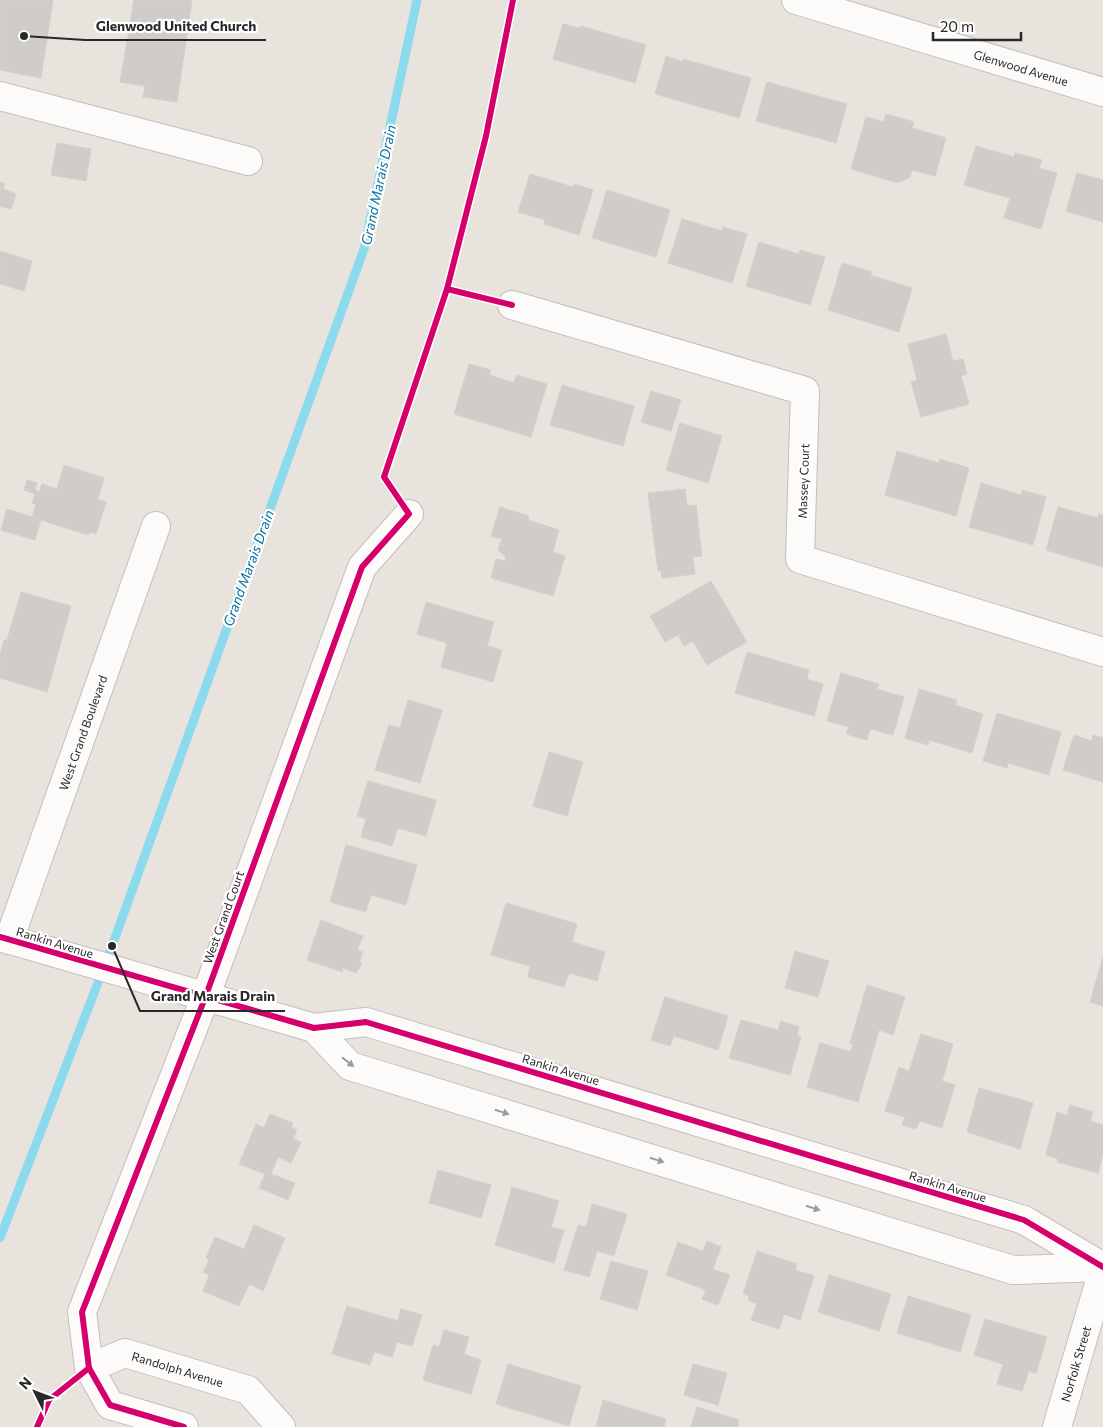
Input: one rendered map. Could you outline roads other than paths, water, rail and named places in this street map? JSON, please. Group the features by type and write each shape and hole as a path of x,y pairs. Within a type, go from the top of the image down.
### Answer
{"street":[{"name":"Glenwood Avenue","path":"796,0 1103,92"},
{"path":"0,96 248,161"},
{"name":"Massey Court","path":"512,305 805,391 800,559 1103,652"},
{"name":"West Grand Court","path":"89,1368 82,1312 205,998 362,567 408,514"},
{"name":"West Grand Boulevard","path":"4,939 156,526"},
{"name":"Rankin Avenue","path":"4,939 314,1028 366,1022 1024,1220 1103,1268"},
{"path":"314,1028 350,1066 1013,1270 1103,1268"},
{"name":"Norfolk Street","path":"1057,1427 1103,1268"},
{"name":"Randolph Avenue","path":"89,1368 125,1353 248,1390 281,1427"},
{"path":"89,1368 110,1405 184,1427"}],"waterway":[{"name":"Grand Marais Drain","path":"0,1238 112,946 364,249 417,0"}],"place":[{"name":"Glenwood United Church","path":"24,36"},
{"name":"Grand Marais Drain","path":"112,946"}]}
